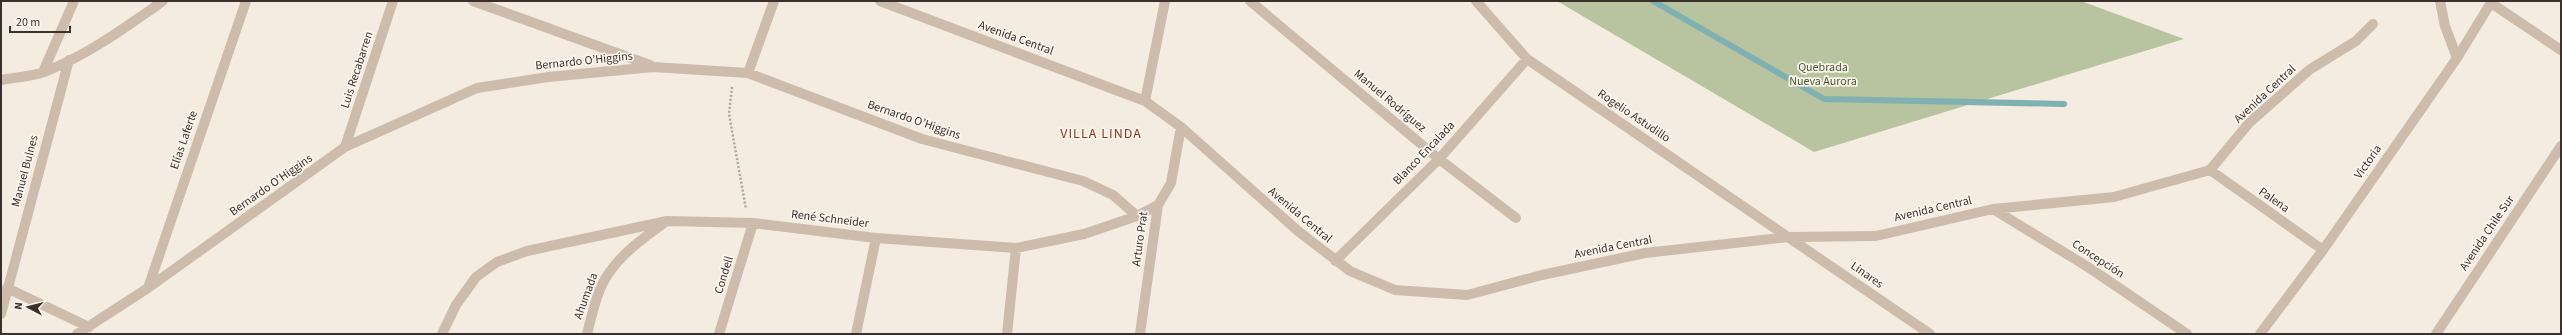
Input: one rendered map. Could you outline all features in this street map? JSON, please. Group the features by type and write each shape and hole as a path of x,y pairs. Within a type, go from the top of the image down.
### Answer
{"street":[{"path":"43,72 74,1"},
{"path":"1,80 43,72 69,60 103,41 164,1"},
{"name":"Elías Laferte","path":"148,288 246,1"},
{"name":"Luis Recabarren","path":"346,147 393,1"},
{"path":"473,1 652,66"},
{"path":"748,73 774,1"},
{"name":"Avenida Central","path":"880,1 1145,101 1181,128 1335,261 1350,271 1395,290 1467,295 1542,275 1645,253 1789,237 1876,236 1993,209 2114,198 2210,170 2249,123 2309,70 2356,41 2373,24"},
{"path":"1145,101 1165,1"},
{"name":"Manuel Rodríguez","path":"1250,1 1439,159 1516,218"},
{"path":"2440,1 2445,26 2457,58"},
{"name":"Rogelio Astudillo","path":"1476,2 1528,59 1789,237"},
{"path":"2492,2 2561,50"},
{"name":"Victoria","path":"2260,334 2322,250 2457,58 2492,2"},
{"name":"Blanco Encalada","path":"1335,261 1439,159 1528,59"},
{"name":"Manuel Bulnes","path":"1,314 69,60"},
{"name":"Bernardo O’Higgins","path":"77,334 148,288 346,147 478,88 548,77 652,66 748,73 922,139 1083,181 1113,195 1137,216"},
{"name":"Arturo Prat","path":"1140,334 1158,204 1171,183 1181,128"},
{"name":"Avenida Chile Sur","path":"2436,334 2561,146"},
{"name":"Palena","path":"2210,170 2322,250"},
{"name":"René Schneider","path":"442,334 456,305 476,277 497,262 527,251 667,221 751,223 876,238 1016,248 1084,234 1137,216 1158,204"},
{"name":"Concepción","path":"1993,209 2088,267 2187,334"},
{"name":"Ahumada","path":"587,334 594,307 608,273 633,246 667,221"},
{"name":"Condell","path":"719,334 751,223"},
{"name":"Linares","path":"1789,237 1930,334"},
{"path":"856,334 876,238"},
{"path":"1007,334 1016,248"},
{"path":"7,288 89,327"}],"path":[{"path":"734,72 729,114 751,223"}],"green space":[{"name":"Quebrada Nueva Aurora","path":"1557,1 2081,1 2184,39 1814,152"}],"waterway":[{"path":"1653,1 1824,99 2064,104"}],"district":[{"name":"VILLA LINDA","path":"1101,134"}]}
